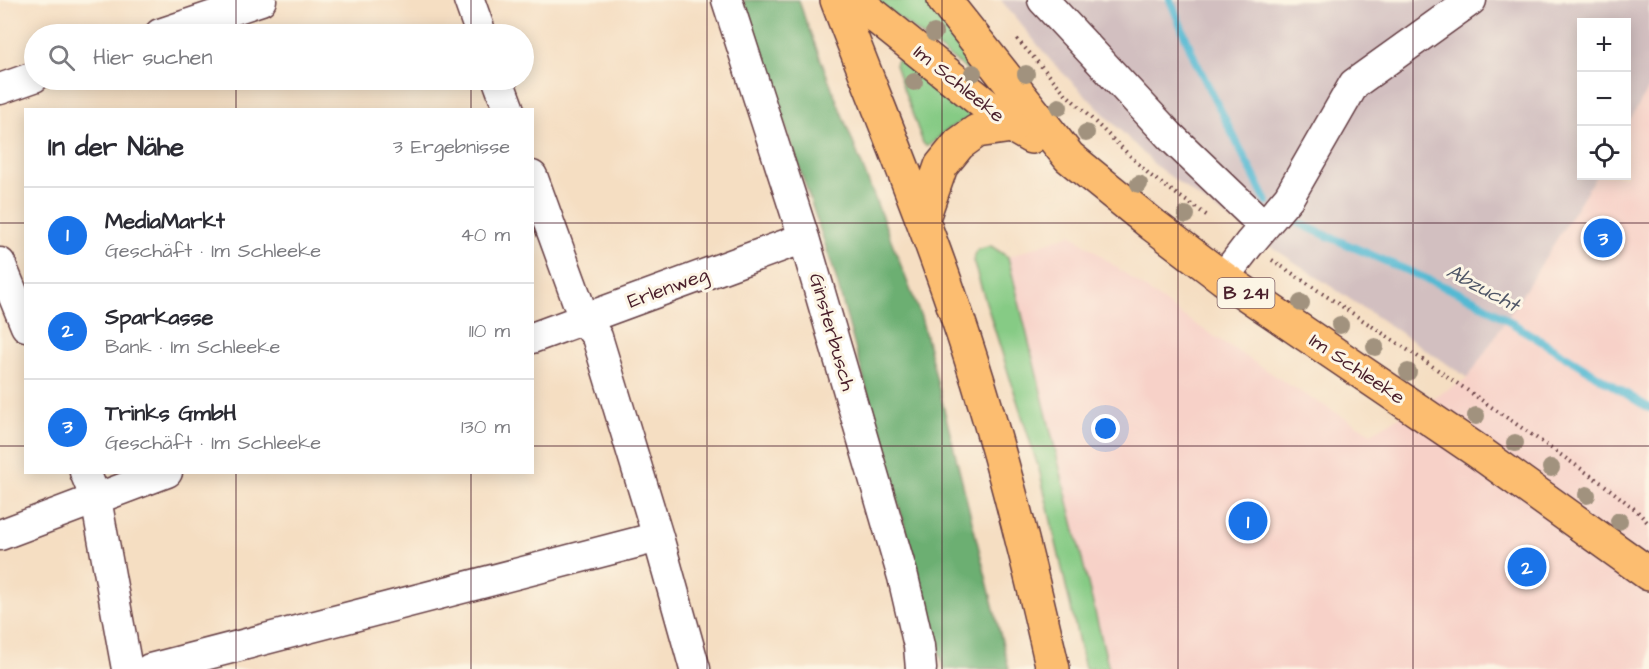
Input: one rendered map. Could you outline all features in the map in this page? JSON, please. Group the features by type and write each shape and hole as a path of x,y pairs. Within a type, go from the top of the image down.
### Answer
{"main road":[{"path":"837,0 950,294 1005,470 1053,669"},
{"name":"Im Schleeke","path":"855,0 1012,126 1070,158 1152,225 1223,278 1476,450 1649,574"},
{"name":"Im Schleeke","path":"944,0 1070,158"},
{"path":"922,218 941,166 959,144 977,132 1012,126"}],"street":[{"path":"190,24 261,0"},
{"path":"469,0 478,24"},
{"name":"Ginsterbusch","path":"727,0 804,238 903,577 919,646 921,669"},
{"path":"1043,0 1170,136 1256,235"},
{"path":"1223,278 1289,197 1354,84 1471,0"},
{"path":"0,89 24,81"},
{"path":"501,90 507,108"},
{"path":"534,182 584,319 597,337 658,537 695,669"},
{"name":"Erlenweg","path":"534,337 804,238"},
{"path":"0,263 24,319"},
{"path":"0,535 91,486 156,474"},
{"path":"91,486 127,669"},
{"path":"150,669 658,537"}],"path":[{"path":"1016,37 1066,94 1151,176 1210,217"},
{"path":"1256,235 1435,368 1603,484 1636,510 1649,524"}],"shaded area":[{"path":"1001,0 1649,0 1649,88 1631,118 1631,18 1577,18 1577,180 1594,180 1468,378 1206,203 1156,166 1051,61"},
{"path":"1649,88 1649,669 1109,669 1008,257 1071,234 1180,314 1294,388 1371,433 1468,378 1594,180 1631,180 1631,118"}],"green space":[{"path":"743,0 799,0 921,317 1009,669 944,669 834,271"},
{"path":"875,0 925,0 1010,103"},
{"path":"903,59 968,111 970,116 926,146 895,65 897,60"},
{"path":"991,246 1008,257 1109,669 1085,669 1040,473 973,261 977,250"}],"waterway":[{"name":"Abzucht","path":"1170,0 1196,62 1267,202"},
{"name":"Abzucht","path":"1290,218 1475,300 1649,408"}],"place":[{"name":"Trinks GmbH","path":"1603,238"},
{"name":"MediaMarkt","path":"1248,521"},
{"name":"Sparkasse","path":"1527,567"}]}
